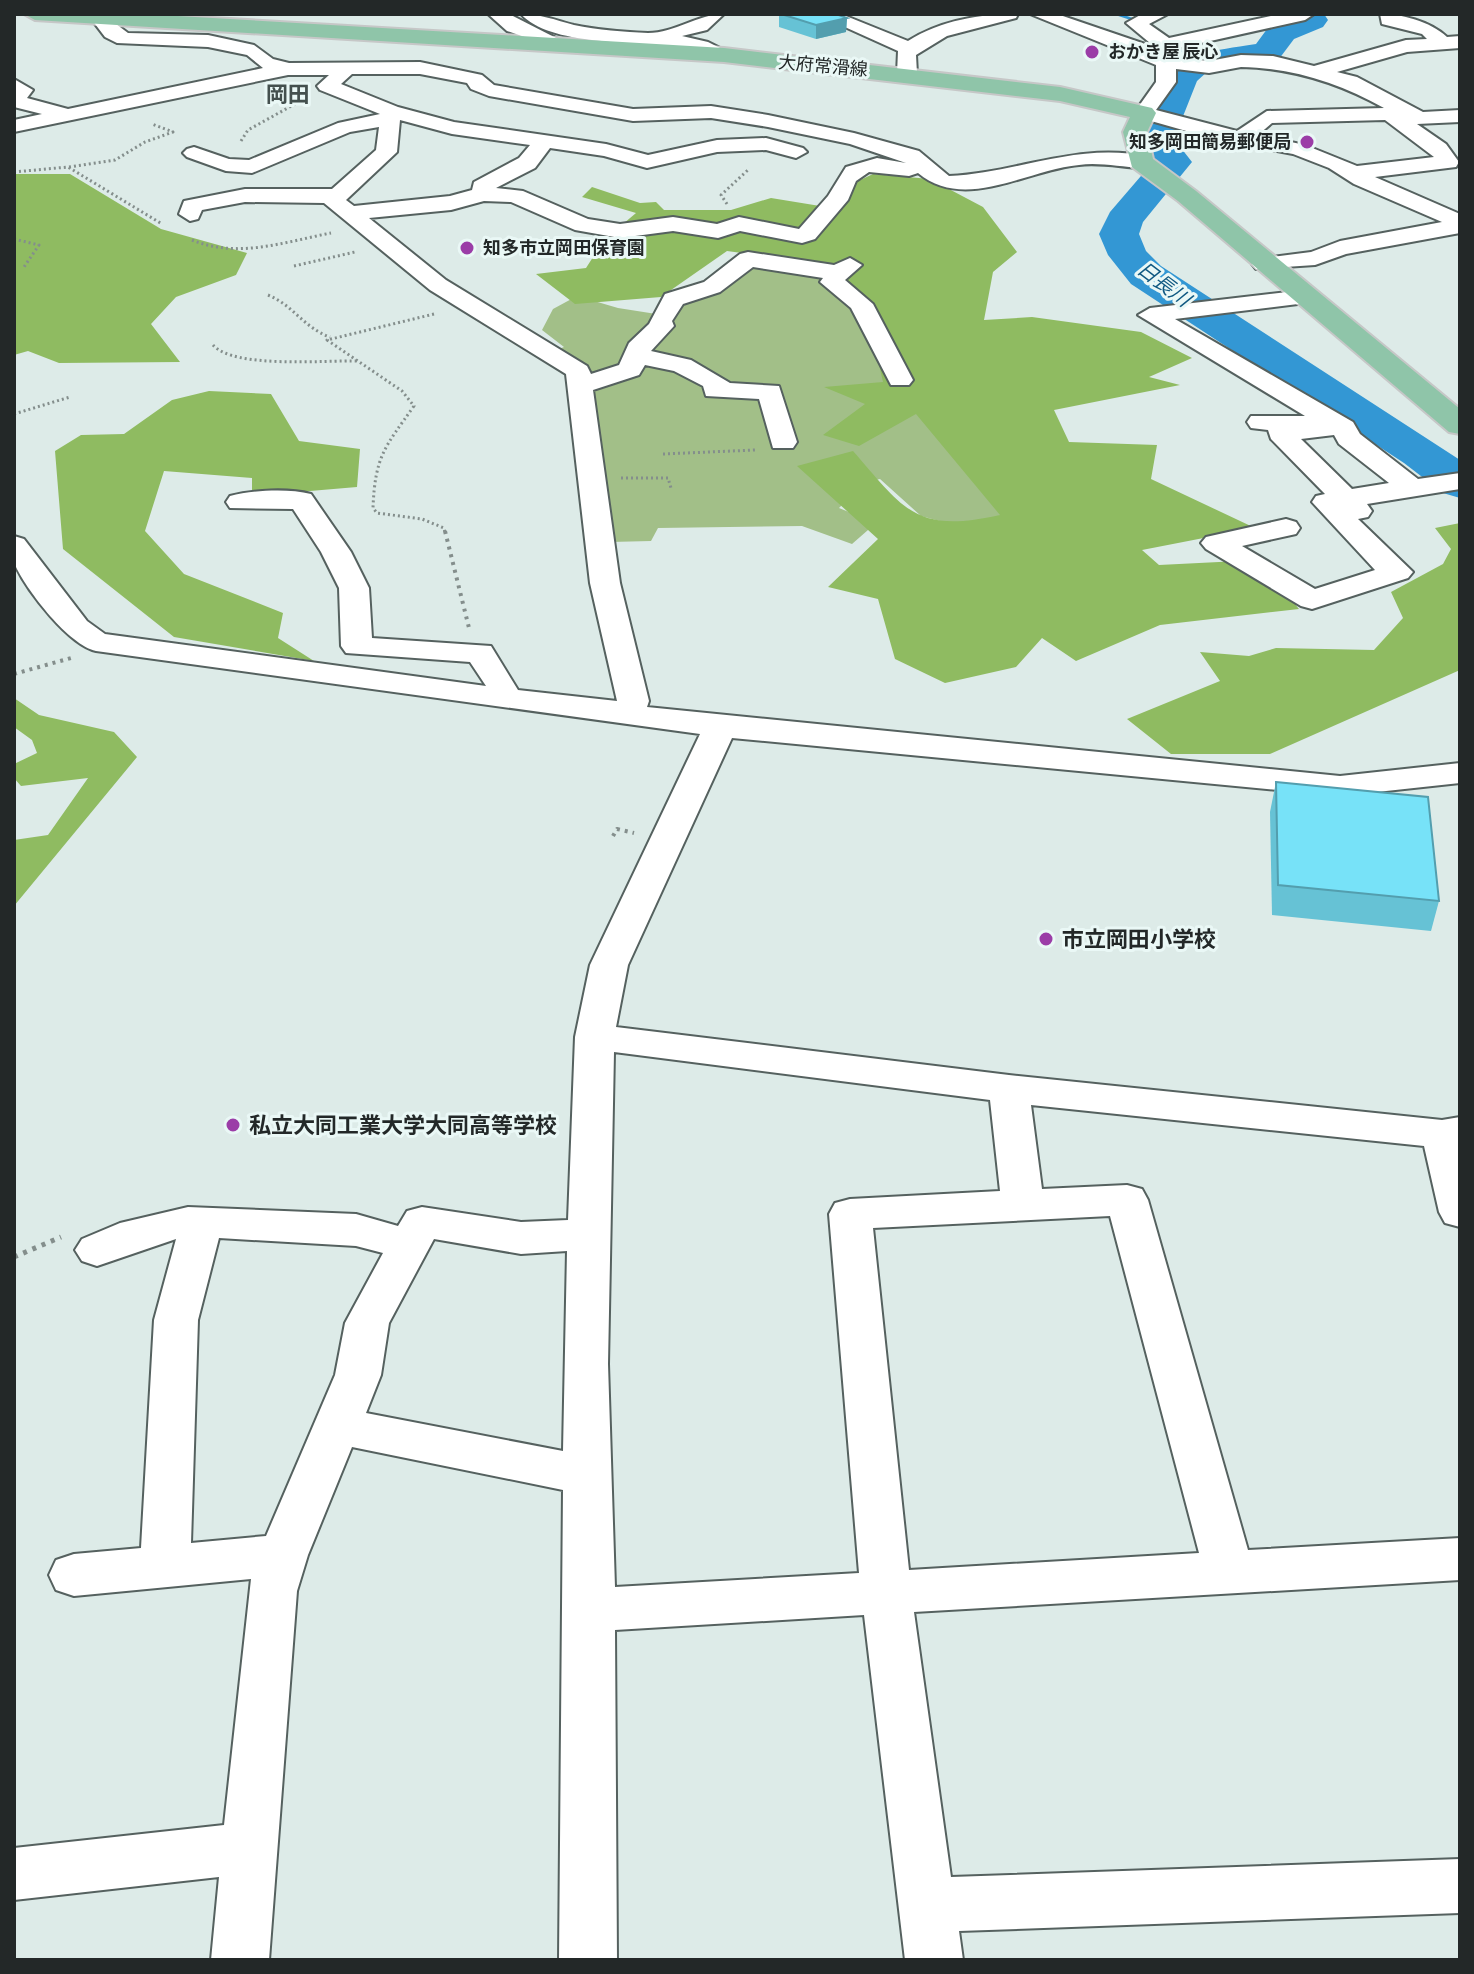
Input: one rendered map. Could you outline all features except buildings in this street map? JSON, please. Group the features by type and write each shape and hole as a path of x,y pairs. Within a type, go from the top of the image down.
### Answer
{"main road":[{"name":"大府常滑線","path":"35,14 724,55 1060,94 1157,117"},
{"path":"1157,117 1135,132 1155,172 1460,425"}],"street":[{"path":"497,14 514,27 555,44"},
{"path":"530,14 556,28 698,46 724,55"},
{"path":"645,40 700,26 715,14"},
{"path":"825,14 910,49"},
{"path":"907,74 906,53 910,49 941,33 1009,14"},
{"path":"1039,14 1144,50 1166,54 1188,65 1209,67 1260,60 1277,51 1284,35 1319,18 1308,14 1166,54"},
{"path":"1135,23 1159,14"},
{"path":"1389,14 1389,20 1429,30 1450,42"},
{"path":"107,16 101,20 112,33 124,39 208,41 254,51 266,63 288,69"},
{"path":"1116,17 1135,23 1166,54 1166,82 1157,117 1240,139 1298,149 1337,163 1460,224"},
{"path":"1314,72 1406,46 1450,42"},
{"path":"1260,60 1339,78 1370,89 1407,115 1438,143 1437,147"},
{"path":"14,126 288,69 420,68 475,79 489,90 574,102 633,115 711,112 854,139 911,156 941,181 989,181 1079,158 1155,172"},
{"path":"352,69 329,87 390,115 452,128 616,152 625,154 624,158 647,162 717,146 766,144 788,151 852,157 869,164 929,171"},
{"path":"165,74 216,82"},
{"path":"1318,118 1310,99 1314,92 1339,78"},
{"path":"14,85 23,90 15,101 65,114"},
{"path":"194,153 226,165 252,167 345,127 390,115"},
{"path":"342,205 386,152 390,115"},
{"path":"1240,139 1267,117 1407,115 1459,118"},
{"path":"1353,173 1448,162 1407,115"},
{"path":"483,194 482,187 527,163 545,141"},
{"path":"190,214 192,206 201,202 278,195 342,205 451,203 483,194 515,196 583,225 620,231 673,224 718,231 735,224 794,235 807,234 815,218 840,196 848,177 869,164"},
{"path":"342,205 400,255 470,306 563,359 578,371 605,583 633,701 627,716"},
{"path":"1264,264 1315,258 1340,248 1460,224"},
{"path":"581,386 625,373 642,343 662,326 660,321 674,299 712,287 748,259 845,268 832,282 861,304 900,380"},
{"path":"1305,297 1150,315 1339,426 1349,438 1412,488"},
{"path":"636,356 682,365 717,383 715,390 770,392 783,442"},
{"path":"1260,422 1339,426"},
{"path":"1339,426 1280,433 1352,505"},
{"path":"1286,528 1216,543 1312,600 1398,572 1381,561 1326,502 1352,505 1412,488 1460,481"},
{"path":"240,502 301,500 313,514 354,588 357,646 480,653 503,687 498,699"},
{"path":"14,545 76,628 96,642 718,727 1340,786 1460,773"},
{"path":"588,1960 588,1234 595,1037 609,965 715,742 718,727"},
{"path":"595,1037 1009,1089 1451,1133 1460,1212"},
{"path":"1009,1089 1023,1203"},
{"path":"934,1960 886,1591 850,1214 1127,1200 1229,1571"},
{"path":"97,1250 152,1227 202,1222 356,1230 409,1245"},
{"path":"165,1566 176,1320 202,1222"},
{"path":"240,1960 272,1591 283,1555 358,1375 367,1323 422,1222 521,1238 588,1234"},
{"path":"339,1426 554,1470 587,1471"},
{"path":"74,1575 283,1555"},
{"path":"590,1610 1460,1559"},
{"path":"14,1874 251,1848"},
{"path":"929,1905 1460,1886"}],"path":[{"path":"229,146 283,109 329,87"},
{"path":"68,167 115,160 145,142 173,132 141,121"},
{"path":"735,224 725,213 728,205 721,195 748,169 770,171 773,163 788,151"},
{"path":"14,239 39,245 24,267"},
{"path":"294,266 365,249 400,255"},
{"path":"268,295 293,308 306,328 332,337"},
{"path":"470,306 327,340 402,391 414,406 380,454 374,474 373,508 377,513 422,519 444,528 473,652"},
{"path":"213,345 228,358 359,361"},
{"path":"14,414 70,397"},
{"path":"663,454 762,449 769,442 783,442"},
{"path":"642,477 668,478 671,488"},
{"path":"14,674 86,654 108,643"},
{"path":"613,836 617,829 643,834"}],"green space":[{"path":"14,174 70,174 161,229 247,253 236,275 176,297 151,324 180,362 59,363 28,351 14,355"},
{"path":"873,174 930,179 983,207 1017,252 993,272 984,320 1032,317 1141,332 1192,358 1149,377 1180,385 1054,410 1069,442 1157,445 1151,479 1255,528 1142,550 1159,565 1259,560 1299,609 1160,625 1076,661 1042,638 1016,667 945,683 895,659 878,599 828,587 878,539 797,466 853,451 900,502 914,512 948,521 1000,515 916,414 859,446 823,435 865,404 824,387 883,382 877,356 825,264 727,251 661,297 575,304 536,274 586,268 604,240 636,213 582,197 592,187 640,203 656,202 664,210 731,210 771,198 820,206 837,191"},
{"path":"751,261 825,274 851,299 1012,512 962,527 921,516 880,479 833,489 847,500 839,508 876,523 852,544 802,526 658,528 651,541 610,542 590,376 579,361 559,349 564,347 542,330 553,309 577,296 618,308 669,316 680,299"},
{"path":"209,391 271,394 299,441 360,449 357,487 252,496 252,478 164,471 145,531 184,574 283,613 278,638 314,661 174,637 63,549 55,451 81,435 124,434 172,400"},
{"path":"1460,523 1460,670 1270,754 1171,754 1127,719 1220,681 1200,652 1249,656 1276,648 1374,650 1403,618 1391,592 1443,564 1451,549 1435,528"},
{"path":"14,698 39,715 114,732 137,757 14,906 14,840 48,835 88,778 21,786 14,778 14,764 37,753 32,740 14,727"}],"waterway":[{"path":"1115,14 1145,23"},
{"name":"日長川","path":"1312,20 1282,32 1267,52 1198,63 1182,76 1155,140 1173,162 1124,220 1119,234 1128,255 1146,275 1421,453 1460,483"},
{"path":"1169,39 1198,63"}],"place":[{"name":"おかき屋 辰心","path":"1092,52"},
{"name":"知多岡田簡易郵便局","path":"1307,142"},
{"name":"知多市立岡田保育園","path":"467,248"},
{"name":"市立岡田小学校","path":"1046,939"},
{"name":"私立大同工業大学大同高等学校","path":"233,1125"}],"district":[{"name":"岡田","path":"288,94"}]}
